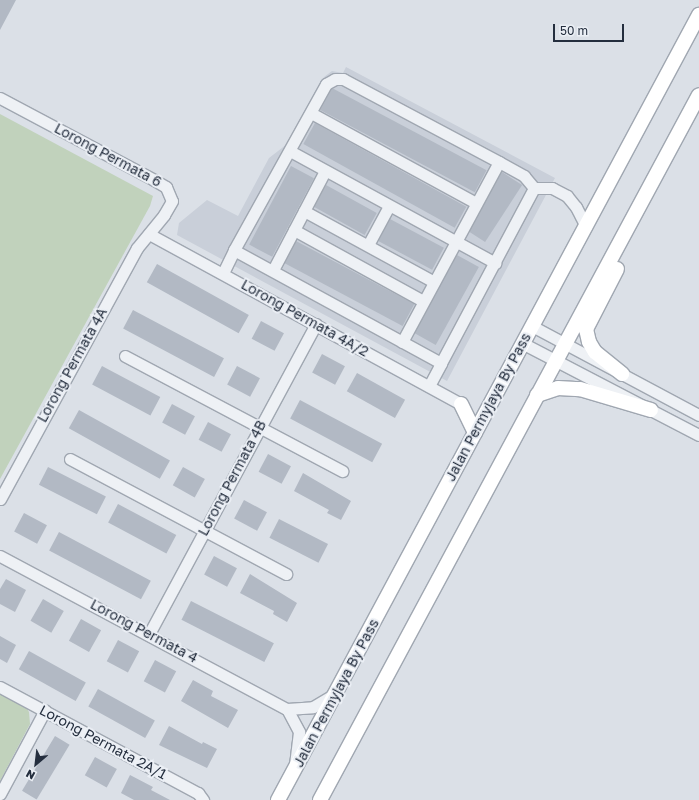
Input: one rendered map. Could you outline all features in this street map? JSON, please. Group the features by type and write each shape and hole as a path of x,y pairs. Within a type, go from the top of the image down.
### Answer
{"main road":[{"name":"Jalan Permyjaya By Pass","path":"278,800 699,15"},
{"path":"320,800 699,95"},
{"path":"622,374 595,352 589,342 586,329 630,244 630,224"},
{"path":"537,395 558,388 580,389 651,410"},
{"path":"461,404 475,433"}],"street":[{"path":"223,273 234,250 328,81 343,79 524,176 534,188"},
{"name":"Lorong Permata 6","path":"0,98 166,187 172,201 170,206 149,234"},
{"path":"311,113 476,203"},
{"path":"290,151 495,263"},
{"path":"402,342 499,162"},
{"path":"273,270 325,171"},
{"path":"534,188 552,188 567,196 576,207 586,227"},
{"path":"429,386 534,188"},
{"path":"368,245 389,206"},
{"path":"304,211 434,282"},
{"path":"294,230 423,301"},
{"name":"Lorong Permata 4A/2","path":"149,234 461,404"},
{"name":"Lorong Permata 4A","path":"0,499 136,248 149,234"},
{"path":"234,250 441,363"},
{"name":"Lorong Permata 4B","path":"149,634 259,427 316,324"},
{"path":"532,326 699,415"},
{"path":"522,343 699,435"},
{"path":"125,356 342,471"},
{"path":"70,459 286,574"},
{"name":"Lorong Permata 4","path":"0,556 288,709"},
{"name":"Lorong Permata 2A/1","path":"0,687 198,793 203,800"},
{"path":"295,769 299,732 288,709 313,707 335,694"},
{"path":"0,794 45,710"}],"shaded area":[{"path":"346,67 555,178 447,381 177,235 179,223 207,200 238,216 269,158 291,141 324,77 332,71 343,73"}],"green space":[{"path":"0,114 153,196 150,206 0,479"},
{"path":"0,690 23,702 29,712 30,724 0,781"}],"building":[{"path":"0,0 16,0 0,30"},
{"path":"332,88 487,170 475,192 320,110"},
{"path":"315,123 466,207 455,228 303,144"},
{"path":"291,166 314,178 272,257 249,245"},
{"path":"502,172 522,185 485,242 465,229"},
{"path":"326,185 377,213 365,235 314,207"},
{"path":"390,219 444,248 432,270 378,241"},
{"path":"296,241 414,304 403,326 284,263"},
{"path":"457,255 479,267 436,345 414,333"},
{"path":"157,264 249,315 239,333 147,282"},
{"path":"133,310 224,358 214,377 123,329"},
{"path":"261,321 284,333 275,351 252,339"},
{"path":"322,354 345,366 335,385 312,373"},
{"path":"102,366 160,397 150,416 92,385"},
{"path":"237,366 260,378 250,397 227,385"},
{"path":"357,373 405,400 395,418 347,391"},
{"path":"300,400 382,444 372,462 290,419"},
{"path":"172,404 195,416 185,435 162,423"},
{"path":"79,410 170,460 160,479 69,428"},
{"path":"208,422 231,434 222,452 199,440"},
{"path":"268,454 291,466 282,484 259,472"},
{"path":"48,467 106,497 97,514 39,485"},
{"path":"183,467 205,479 195,497 173,485"},
{"path":"303,473 351,501 341,520 327,513 329,510 294,491"},
{"path":"244,500 267,512 257,531 234,519"},
{"path":"118,504 176,535 166,554 108,523"},
{"path":"24,513 47,525 37,544 14,532"},
{"path":"279,519 328,544 318,563 269,538"},
{"path":"59,532 151,581 141,599 49,551"},
{"path":"214,556 237,568 227,587 204,575"},
{"path":"250,574 297,603 287,622 273,614 274,611 240,593"},
{"path":"6,579 26,590 15,612 0,604 0,589"},
{"path":"43,599 64,611 51,633 30,621"},
{"path":"191,601 274,643 264,662 181,620"},
{"path":"81,619 101,630 89,652 69,641"},
{"path":"0,636 16,645 7,663 0,659"},
{"path":"118,640 139,651 128,672 107,661"},
{"path":"29,651 86,683 76,701 19,669"},
{"path":"155,660 176,671 165,692 144,681"},
{"path":"193,680 213,691 211,696 238,710 228,728 181,701"},
{"path":"98,689 155,721 145,738 88,706"},
{"path":"169,726 202,744 203,742 217,749 207,768 159,745"},
{"path":"55,736 70,745 37,800 22,791"},
{"path":"95,757 117,769 107,787 85,775"},
{"path":"130,775 153,787 151,790 170,800 134,800 121,793"}]}
